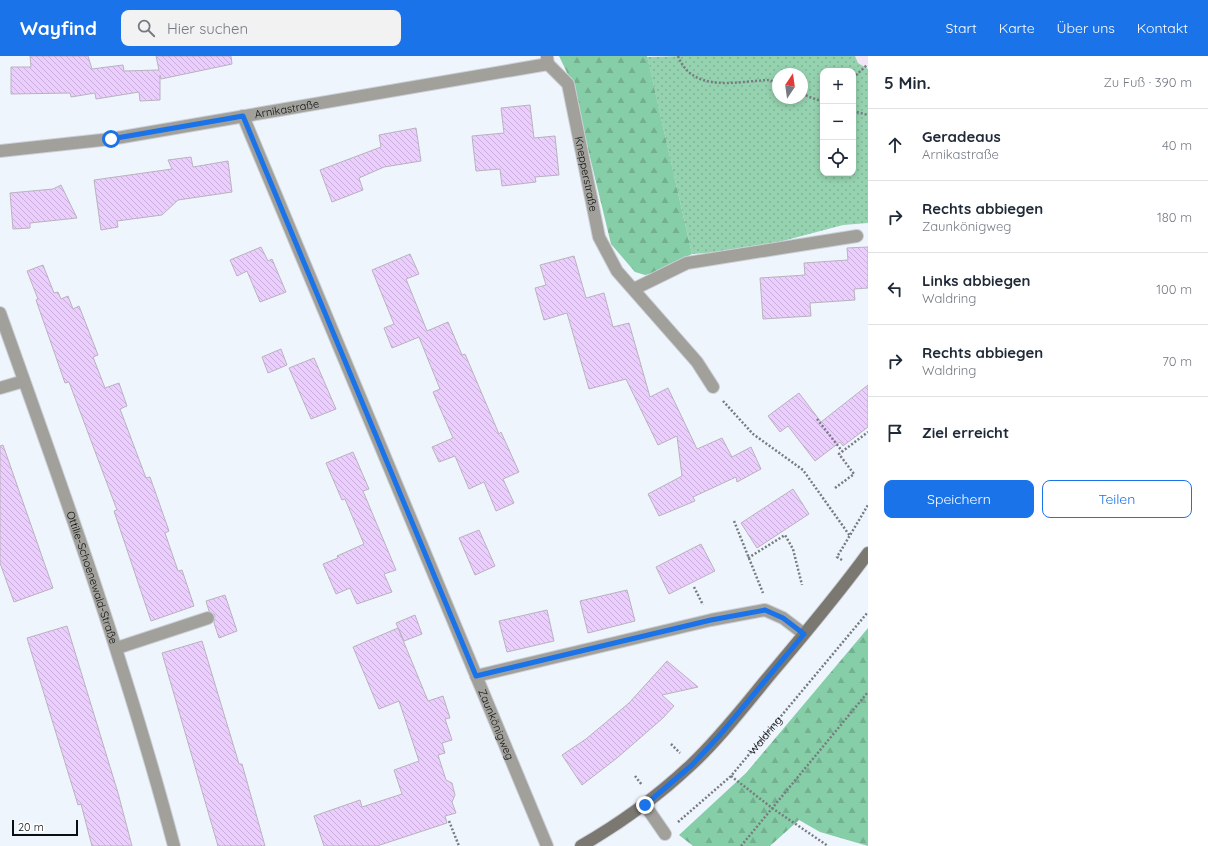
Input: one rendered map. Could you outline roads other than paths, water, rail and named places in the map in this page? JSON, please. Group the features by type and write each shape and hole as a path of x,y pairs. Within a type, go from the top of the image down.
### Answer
{"street":[{"name":"Arnikastraße","path":"0,151 111,139 547,60"},
{"name":"Knepperstraße","path":"547,60 568,84 599,237 617,271 697,362 714,387"},
{"name":"Zaunkönigweg","path":"243,116 547,846"},
{"path":"634,289 687,263 857,236"},
{"name":"Ottilie-Schoenewald-Straße","path":"0,313 66,496 117,648 174,846"},
{"path":"0,388 24,381"},
{"path":"581,846 613,828 645,805 692,765 719,736 804,634 868,553"},
{"path":"476,676 711,620 765,610 783,618 804,634"},
{"path":"117,648 208,618"},
{"path":"645,805 665,834"}]}
